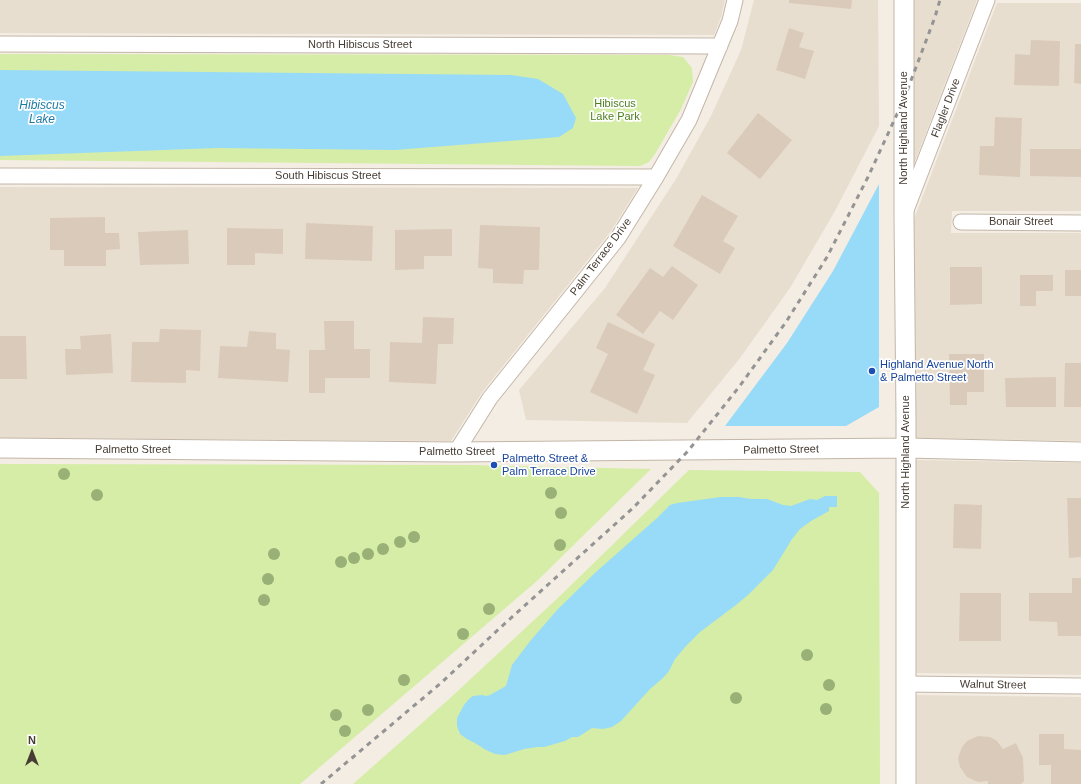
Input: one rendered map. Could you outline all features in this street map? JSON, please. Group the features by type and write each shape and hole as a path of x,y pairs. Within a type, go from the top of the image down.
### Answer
{"street":[{"name":"Palm Terrace Drive","path":"456,452 490,398 618,238 656,177 689,120 730,21 735,0"},
{"name":"North Highland Avenue","path":"904,0 906,784"},
{"name":"Flagler Drive","path":"904,217 987,0"},
{"name":"North Hibiscus Street","path":"0,44 720,46"},
{"name":"South Hibiscus Street","path":"0,176 656,177"},
{"name":"Bonair Street","path":"961,222 1081,222"},
{"name":"Palmetto Street","path":"0,448 456,452 906,448 1081,452"},
{"name":"Walnut Street","path":"905,684 1081,686"}],"shaded area":[{"path":"0,0 725,0 721,17 714,35 0,33"},
{"path":"754,0 878,0 879,126 835,211 790,288 740,358 687,423 526,420 519,390 605,288 676,179 711,116 741,50"},
{"path":"914,0 977,0 914,164"},
{"path":"997,3 1081,3 1081,211 952,211 951,233 1081,233 1081,441 916,438 914,219"},
{"path":"0,187 638,188 611,231 483,391 451,441 0,438"},
{"path":"916,460 1081,463 1081,675 915,673"},
{"path":"915,695 1081,697 1081,784 916,784"}],"green space":[{"name":"Hibiscus Lake Park","path":"0,54 669,55 683,57 692,68 693,82 681,109 655,154 649,162 640,166 0,160"},
{"path":"0,464 472,465 651,469 538,580 300,784 0,784"},
{"path":"689,470 860,472 879,493 880,784 353,784 448,700 561,595"}],"water":[{"name":"Hibiscus Lake","path":"0,70 511,75 538,79 563,94 576,118 573,128 559,137 395,150 218,148 0,156"},
{"path":"879,184 879,407 846,426 725,426 787,343 833,271"},
{"path":"825,496 837,496 837,507 829,507 829,511 800,529 773,570 748,595 700,632 675,659 669,671 663,678 650,689 621,721 612,727 603,729 592,728 578,737 572,737 565,741 544,747 524,749 505,755 495,754 486,750 460,734 457,726 457,718 469,699 473,696 490,695 506,686 512,665 558,609 596,572 670,505 721,497 739,497 767,499 783,505 791,506 810,499 817,500"}],"building":[{"path":"789,0 852,0 851,9 789,3"},
{"path":"789,28 804,33 799,47 814,51 805,79 776,70"},
{"path":"1031,40 1060,41 1059,86 1014,85 1015,54 1030,55"},
{"path":"1075,44 1081,44 1081,84 1074,83"},
{"path":"758,113 792,140 760,179 727,153"},
{"path":"995,117 1022,118 1020,177 979,175 980,146 994,146"},
{"path":"1030,149 1081,149 1081,177 1030,176"},
{"path":"702,195 738,216 723,241 735,248 720,274 673,246"},
{"path":"105,217 105,233 119,233 120,249 106,250 106,266 64,266 64,250 50,250 50,218"},
{"path":"306,223 373,226 372,261 305,259"},
{"path":"480,225 540,227 539,270 524,270 523,284 493,283 493,269 478,268"},
{"path":"227,228 283,229 283,254 255,253 255,265 227,265"},
{"path":"452,229 452,256 424,256 424,269 395,270 395,230"},
{"path":"188,230 189,264 140,265 138,232"},
{"path":"672,266 698,285 673,320 660,311 643,334 616,315 650,268 663,277"},
{"path":"950,267 982,267 982,304 950,305"},
{"path":"1065,270 1081,270 1081,296 1065,296"},
{"path":"1020,275 1053,275 1053,291 1036,291 1036,306 1020,306"},
{"path":"423,317 454,318 453,344 438,344 436,384 389,382 390,342 422,343"},
{"path":"324,321 354,321 354,349 370,349 370,378 325,378 325,393 309,393 309,350 325,350"},
{"path":"608,322 655,344 643,370 655,375 637,414 590,392 608,354 596,348"},
{"path":"160,329 201,330 200,371 186,370 186,383 131,382 132,342 159,342"},
{"path":"249,331 276,333 276,349 290,350 288,382 218,378 220,346 247,347"},
{"path":"111,334 113,373 66,375 65,349 81,349 80,336"},
{"path":"0,336 26,336 27,379 0,379"},
{"path":"949,354 984,354 984,392 967,392 967,405 950,405"},
{"path":"1065,363 1081,363 1081,407 1064,407"},
{"path":"1056,377 1056,407 1006,407 1005,378"},
{"path":"1067,498 1081,498 1081,557 1069,558"},
{"path":"954,504 982,505 981,549 953,548"},
{"path":"1072,578 1081,578 1081,636 1058,636 1057,622 1029,621 1029,593 1072,593"},
{"path":"960,593 1001,593 1001,641 959,641"},
{"path":"1039,734 1064,734 1064,749 1081,750 1081,784 1051,784 1051,765 1039,765"},
{"path":"978,736 990,737 997,741 1003,749 1016,743 1023,758 1024,781 1021,784 988,784 988,781 978,782 967,777 960,767 958,759 959,755 962,747 967,741"}],"railway":[{"path":"321,784 441,683 633,508 688,451 739,387 786,322 827,257 868,177 904,99 940,0"}],"place":[{"name":"Highland Avenue North & Palmetto Street","path":"872,371"},
{"name":"Palmetto Street & Palm Terrace Drive","path":"494,465"}]}
